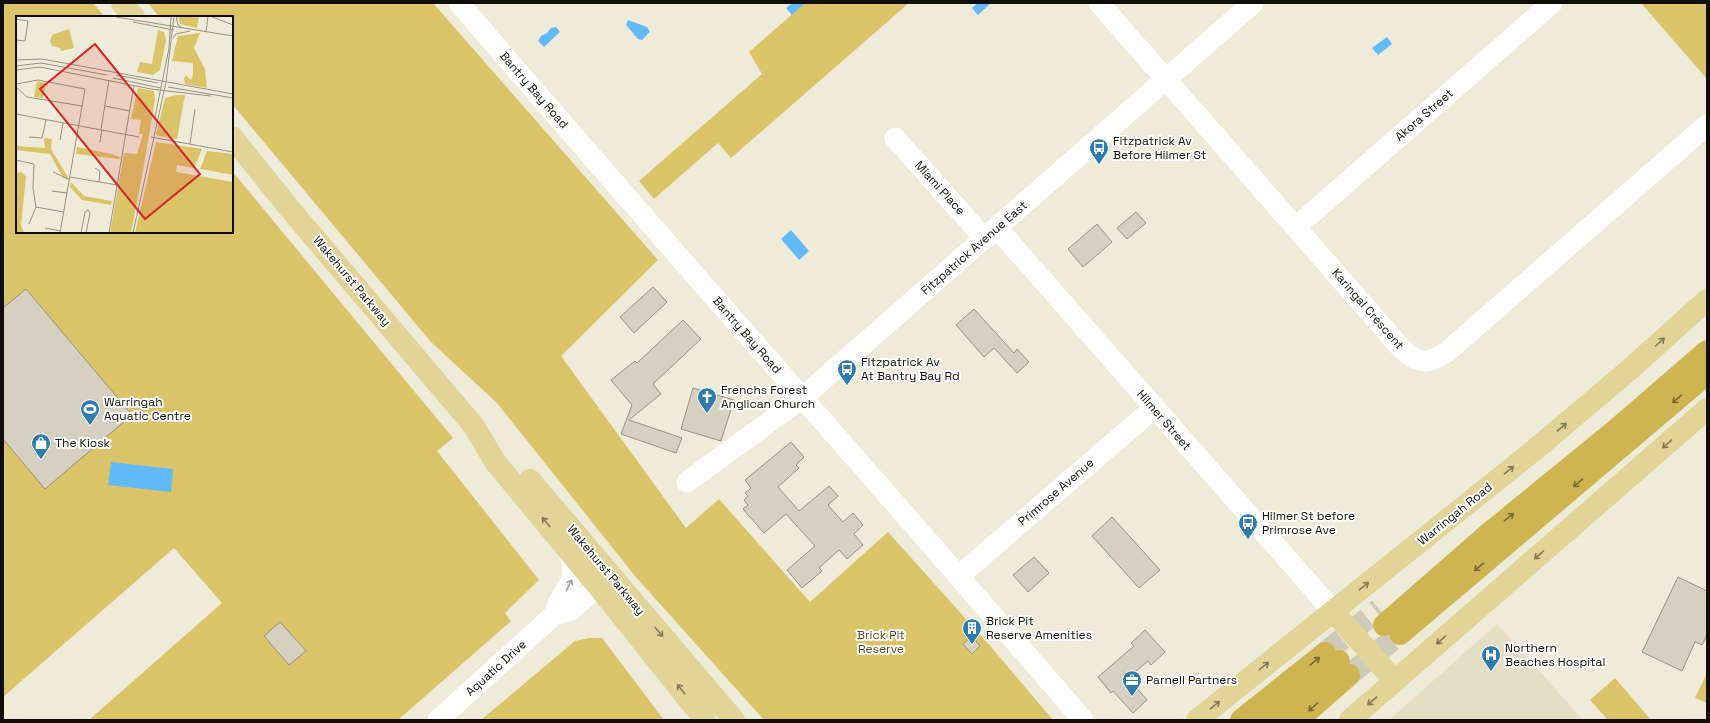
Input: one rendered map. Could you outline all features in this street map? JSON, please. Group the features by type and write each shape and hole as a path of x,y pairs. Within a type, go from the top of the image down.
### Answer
{"highway":[{"path":"1707,351 1612,433 1487,535 1388,622 1707,374"},
{"path":"1241,720 1338,663"},
{"path":"1269,720 1338,663"},
{"path":"1298,720 1338,663"}],"main road":[{"path":"122,3 133,16"},
{"name":"Wakehurst Parkway","path":"233,138 290,209 473,425 496,463 571,552 605,580 734,720"},
{"name":"Warringah Road","path":"1197,720 1340,619 1532,452 1628,371 1707,300"},
{"path":"1350,720 1388,674 1707,409"},
{"name":"Wakehurst Parkway","path":"473,425 508,454 605,580 705,720"},
{"path":"1340,619 1388,674"}],"street":[{"name":"Bantry Bay Road","path":"459,3 1083,720"},
{"name":"Karingal Crescent","path":"1099,3 1402,349 1417,360 1432,360 1448,351 1707,125"},
{"name":"Fitzpatrick Avenue East","path":"687,482 802,398 1167,80 1253,3"},
{"name":"Akora Street","path":"1296,227 1552,3"},
{"name":"Miami Place","path":"895,138 991,233"},
{"name":"Hilmer Street","path":"991,233 1154,408 1340,619"},
{"name":"Primrose Avenue","path":"959,576 1154,408"},
{"name":"Aquatic Drive","path":"554,615 558,603 571,581 573,573 571,552"},
{"name":"Aquatic Drive","path":"438,720 554,615 571,610 605,580"}],"shaded area":[{"name":"Northern Beaches Hospital","path":"1497,624 1583,720 1389,720"}],"green space":[{"path":"3,3 93,3 104,16 16,16 16,233 233,233 233,172 453,438 437,451 539,580 505,613 511,621 398,720 89,720 222,603 174,548 3,697"},
{"name":"Brick Pit Reserve","path":"148,3 433,3 658,260 561,356 686,528 719,499 810,602 888,532 991,647 1053,720 764,720 635,576 497,403 431,342 233,105 233,16 158,16"},
{"path":"805,3 909,3 731,158 718,143 654,199 639,181 762,74 749,52"},
{"path":"1641,3 1707,3 1707,79"},
{"path":"589,638 602,638 664,720 481,720 575,641"},
{"path":"1707,673 1707,703 1695,698"},
{"path":"1615,678 1651,720 1608,720 1590,700"}],"water":[{"path":"792,3 805,3 792,15 786,8"},
{"path":"978,3 991,3 978,15 972,8"},
{"path":"628,20 647,27 650,32 642,40 638,39 626,25"},
{"path":"556,27 560,32 544,47 538,41 541,36 547,33 551,28"},
{"path":"1387,37 1392,44 1378,55 1372,48"},
{"path":"791,230 809,251 799,260 781,239"},
{"path":"111,462 173,469 171,492 108,485"}],"building":[{"path":"1136,212 1146,223 1127,239 1117,228"},
{"path":"1097,224 1112,242 1083,267 1068,249"},
{"path":"653,287 667,302 634,333 620,317"},
{"name":"Warringah Aquatic Centre","path":"26,289 132,415 45,489 3,439 3,308"},
{"path":"974,309 1014,353 1017,349 1029,362 1017,373 994,348 984,357 956,325"},
{"path":"683,320 701,339 653,384 661,394 629,420 682,438 676,453 621,434 632,405 611,380 635,361 637,363"},
{"name":"Frenchs Forest Anglican Church","path":"693,388 734,400 721,441 681,429"},
{"path":"791,442 804,457 796,465 799,468 778,487 799,511 829,486 838,496 828,505 843,522 853,513 863,525 854,534 863,545 847,559 839,550 819,568 822,571 802,588 787,570 815,546 786,514 764,533 743,509 748,505 744,500 748,496 745,493 751,488 745,480"},
{"path":"1112,517 1160,570 1139,588 1092,536"},
{"path":"1034,557 1049,573 1028,592 1013,575"},
{"path":"1678,577 1707,591 1707,635 1702,645 1695,642 1682,671 1642,652"},
{"path":"280,622 306,651 289,665 264,636"},
{"path":"1145,630 1165,652 1151,665 1148,661 1128,678 1147,700 1133,713 1113,691 1111,693 1098,677 1134,646 1131,643"},
{"name":"Brick Pit Reserve Amenities","path":"972,636 980,646 972,654 963,644"}],"tunnel":[{"path":"1325,653 1379,609"},
{"path":"1349,675 1400,634"}],"place":[{"name":"Fitzpatrick Av Before Hilmer St","path":"1099,165"},
{"name":"Fitzpatrick Av At Bantry Bay Rd","path":"847,386"},
{"name":"Frenchs Forest Anglican Church","path":"707,414"},
{"name":"Warringah Aquatic Centre","path":"90,426"},
{"name":"The Kiosk","path":"41,460"},
{"name":"Hilmer St before Primrose Ave","path":"1248,540"},
{"name":"Brick Pit Reserve Amenities","path":"972,645"},
{"name":"Northern Beaches Hospital","path":"1491,672"},
{"name":"Parnell Partners","path":"1132,697"}]}
